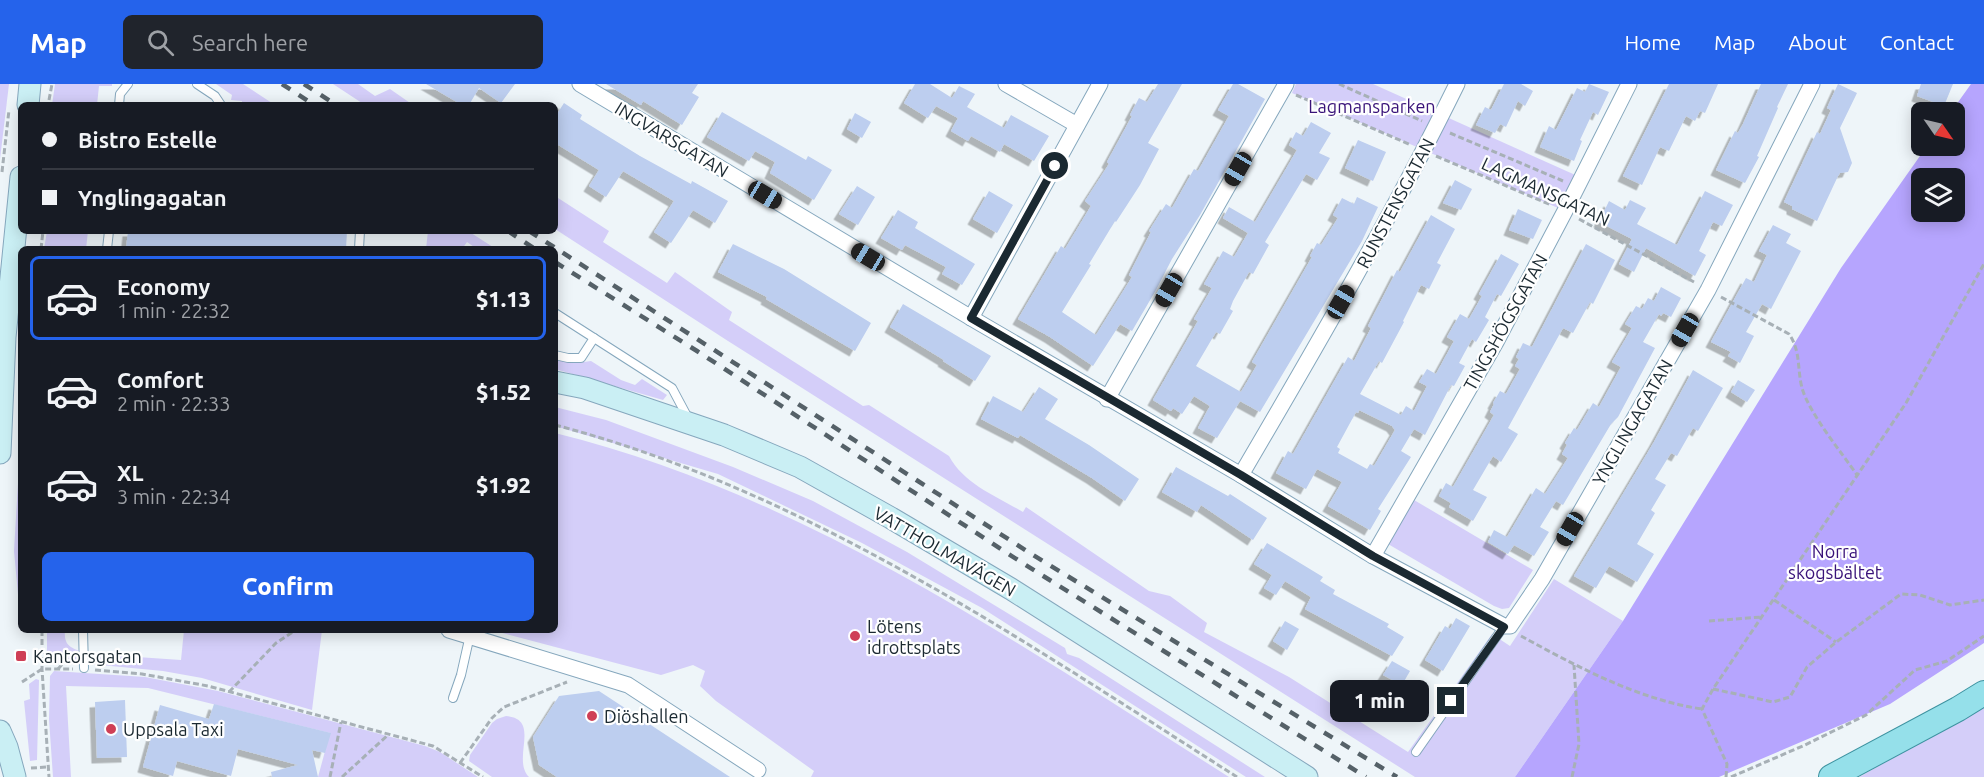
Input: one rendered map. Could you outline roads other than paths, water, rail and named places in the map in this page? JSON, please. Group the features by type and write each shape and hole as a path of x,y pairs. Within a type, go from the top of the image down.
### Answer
{"main road":[{"path":"21,102 30,84"},
{"path":"0,453 9,337 11,178"},
{"name":"VATTHOLMAVÄGEN","path":"558,382 585,388 691,423 800,467 1011,589 1307,777"},
{"path":"1831,777 1958,710 1984,693"},
{"path":"2,742 15,777"}],"street":[{"name":"INGVARSGATAN","path":"580,84 1107,399 1241,475 1373,556 1507,626"},
{"path":"1006,84 1077,125"},
{"path":"971,318 1101,84"},
{"name":"RUNSTENSGATAN","path":"1241,475 1347,292 1457,84"},
{"name":"TINGSHÖGSGATAN","path":"1373,556 1497,342 1629,84"},
{"name":"YNGLINGAGATAN","path":"1507,626 1542,579 1708,290 1812,84"},
{"path":"1107,399 1285,87"},
{"path":"462,633 638,690 758,773"}],"lane":[{"path":"119,102 120,94 128,84"},
{"path":"197,84 215,96 219,102"},
{"path":"558,315 672,388 691,423"},
{"path":"558,356 581,358 594,338"},
{"name":"YNGLINGAGATAN","path":"1416,752 1507,626"},
{"path":"83,633 84,668"},
{"path":"453,698 470,635"}],"railway":[{"path":"282,84 309,102"},
{"path":"304,84 331,102"},
{"path":"512,234 530,246"},
{"path":"534,234 552,246"},
{"path":"558,250 1033,555 1397,777"},
{"path":"558,264 697,351 1024,564 1366,777"}],"place":[{"name":"Lötens idrottsplats","path":"855,636"},
{"name":"Kantorsgatan","path":"21,656"},
{"name":"Diöshallen","path":"592,716"},
{"name":"Uppsala Taxi","path":"111,729"}],"park label":[{"name":"Lagmansparken","path":"1372,106"},
{"name":"Norra skogsbältet","path":"1835,561"}]}
